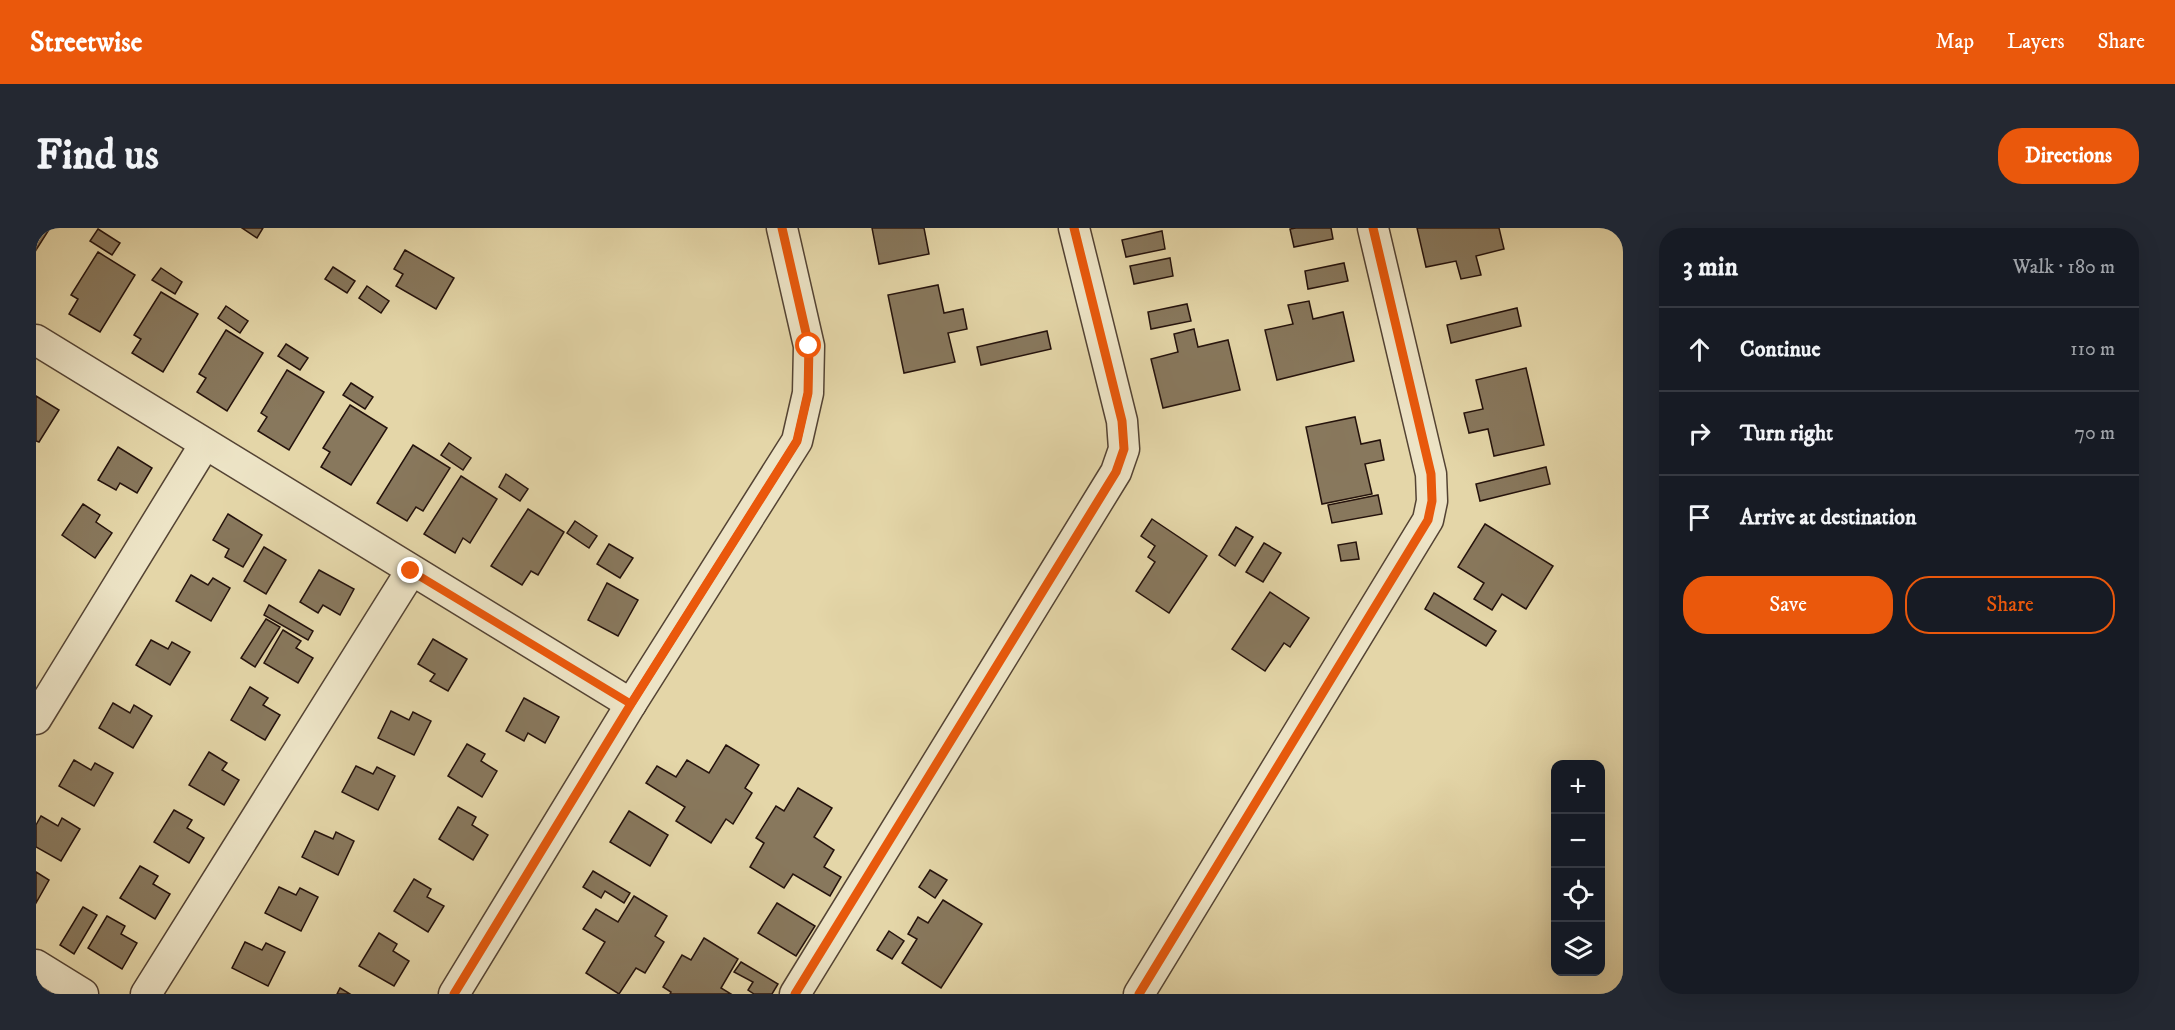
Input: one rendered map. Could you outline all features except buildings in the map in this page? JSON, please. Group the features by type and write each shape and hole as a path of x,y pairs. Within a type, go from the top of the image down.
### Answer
{"street":[{"path":"454,994 631,704 797,441 808,393 809,346 782,228"},
{"path":"795,994 1116,472 1124,449 1122,421 1074,228"},
{"path":"1139,994 1428,520 1432,501 1431,474 1372,228"},
{"path":"36,340 631,704"},
{"path":"36,719 205,444"},
{"path":"146,994 411,571"},
{"path":"36,965 83,994"}],"cycle path":[{"path":"454,994 631,704 797,441 808,393 809,346 782,228"},
{"path":"795,994 1116,472 1124,449 1122,421 1074,228"},
{"path":"1139,994 1428,520 1432,501 1431,474 1373,228"}],"route":[{"path":"411,571 631,704 797,441 808,393 809,346"}]}
